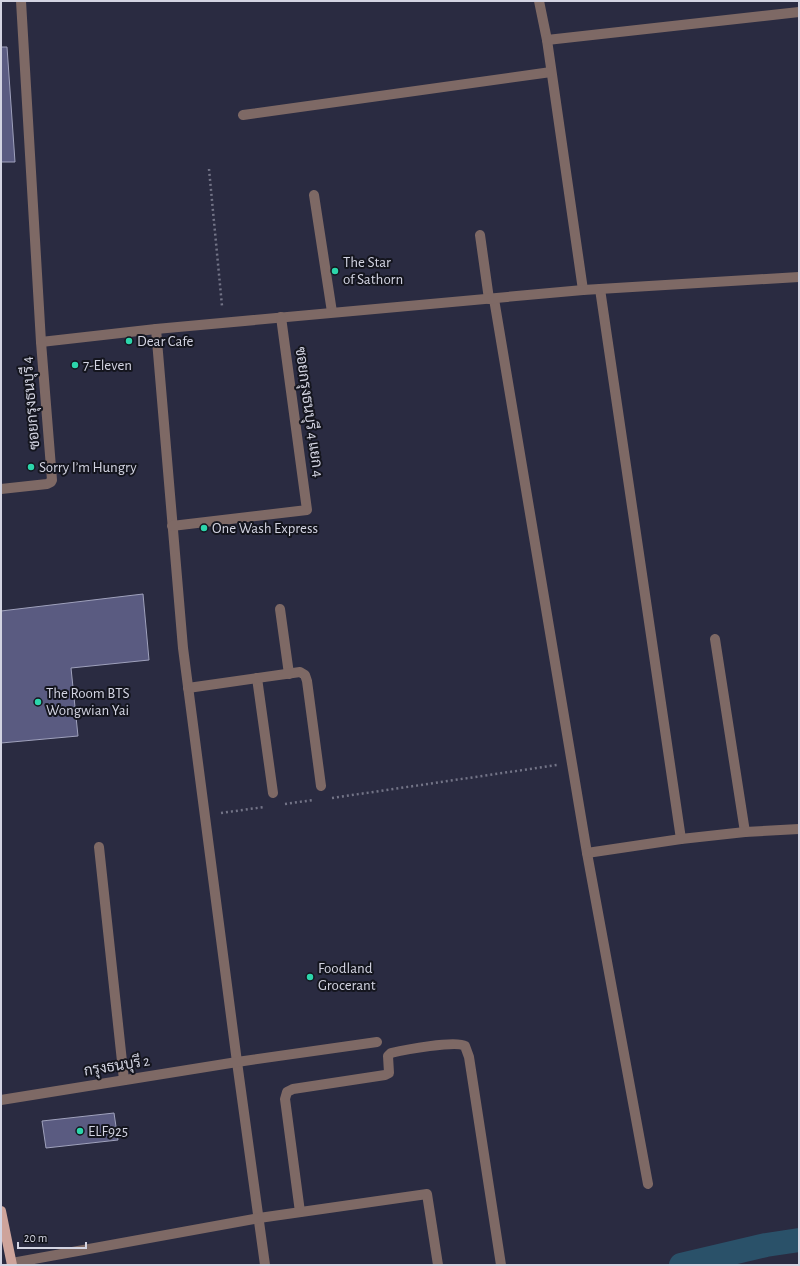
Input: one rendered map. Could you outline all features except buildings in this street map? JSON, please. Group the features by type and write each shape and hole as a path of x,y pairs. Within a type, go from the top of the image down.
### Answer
{"main road":[{"path":"1,1210 12,1264"}],"street":[{"path":"21,1 41,342 332,312 583,290 799,277"},
{"path":"539,1 547,40 583,290"},
{"path":"547,40 799,12"},
{"path":"243,115 551,72"},
{"path":"314,194 332,312"},
{"path":"480,235 571,763 648,1184"},
{"path":"600,290 681,839"},
{"name":"ซอยกรุงธนบุรี 4 แยก 4","path":"172,526 307,510 280,318"},
{"path":"156,329 172,526 188,688 265,1265"},
{"name":"ซอยกรุงธนบุรี 4","path":"1,489 47,484 52,480 41,342"},
{"path":"280,609 289,674"},
{"path":"715,639 745,832"},
{"path":"188,688 300,672 305,675 321,786"},
{"path":"257,678 273,793"},
{"path":"587,853 681,839 745,832 799,829"},
{"path":"99,847 124,1080"},
{"name":"กรุงธนบุรี 2","path":"1,1100 237,1062 377,1042"},
{"path":"300,1212 285,1099 287,1092 293,1089 388,1074 390,1071 388,1056 391,1053 450,1044 462,1044 465,1046 469,1057 501,1265"},
{"path":"12,1264 259,1218 427,1194 438,1265"}],"path":[{"path":"209,169 223,323"},
{"path":"465,779 571,763"}],"waterway":[{"path":"681,1265 766,1245 799,1240"}],"place":[{"name":"The Star of Sathorn","path":"335,271"},
{"name":"Dear Cafe","path":"129,341"},
{"name":"7-Eleven","path":"75,365"},
{"name":"Sorry I’m Hungry","path":"31,467"},
{"name":"One Wash Express","path":"204,528"},
{"name":"The Room BTS Wongwian Yai","path":"38,702"},
{"name":"Foodland Grocerant","path":"310,977"},
{"name":"ELF925","path":"80,1131"}]}
